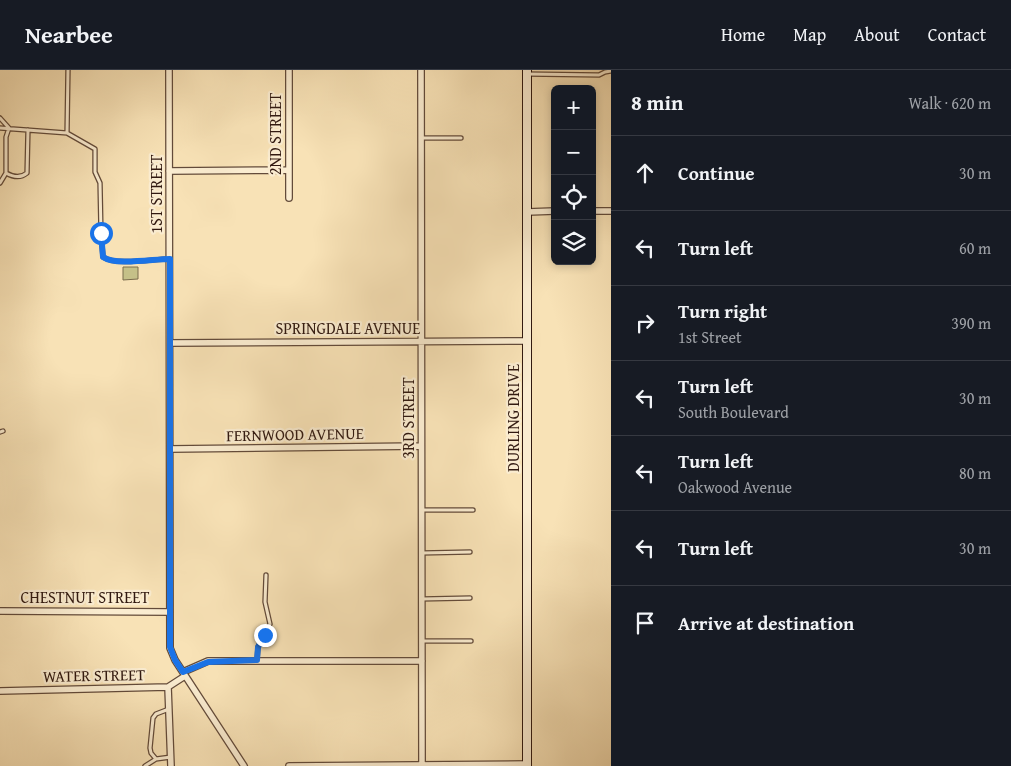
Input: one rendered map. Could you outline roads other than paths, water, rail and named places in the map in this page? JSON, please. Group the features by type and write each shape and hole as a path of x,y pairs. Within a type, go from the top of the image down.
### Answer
{"street":[{"name":"1ST STREET","path":"169,70 170,648 184,674"},
{"name":"2ND STREET","path":"289,70 289,198"},
{"name":"3RD STREET","path":"421,70 422,765"},
{"name":"DURLING DRIVE","path":"527,72 527,765"},
{"path":"169,170 289,170"},
{"path":"527,212 551,211"},
{"path":"596,211 611,211"},
{"name":"SPRINGDALE AVENUE","path":"170,343 526,341"},
{"name":"FERNWOOD AVENUE","path":"170,449 421,446"},
{"name":"CHESTNUT STREET","path":"0,611 170,612"},
{"name":"WATER STREET","path":"0,691 168,687 184,674 208,662 257,660 422,661"},
{"path":"184,674 244,766"},
{"path":"168,687 171,766"},
{"path":"289,766 527,765"}],"lane":[{"path":"67,133 68,70"},
{"path":"527,72 599,74 611,72"},
{"path":"0,118 9,128"},
{"path":"0,128 67,133 95,149 95,172 100,183 103,257 108,260 118,261 170,259"},
{"path":"0,183 6,173 6,137 9,128"},
{"path":"6,173 21,176 27,173 28,130"},
{"path":"421,138 461,138"},
{"path":"422,510 473,510"},
{"path":"422,553 470,552"},
{"path":"257,660 258,647 270,624 265,602 266,575"},
{"path":"422,599 470,598"},
{"path":"422,641 471,641"},
{"path":"156,759 151,753 150,748 153,718 156,714 170,709"},
{"path":"145,766 156,759 171,758"}]}
